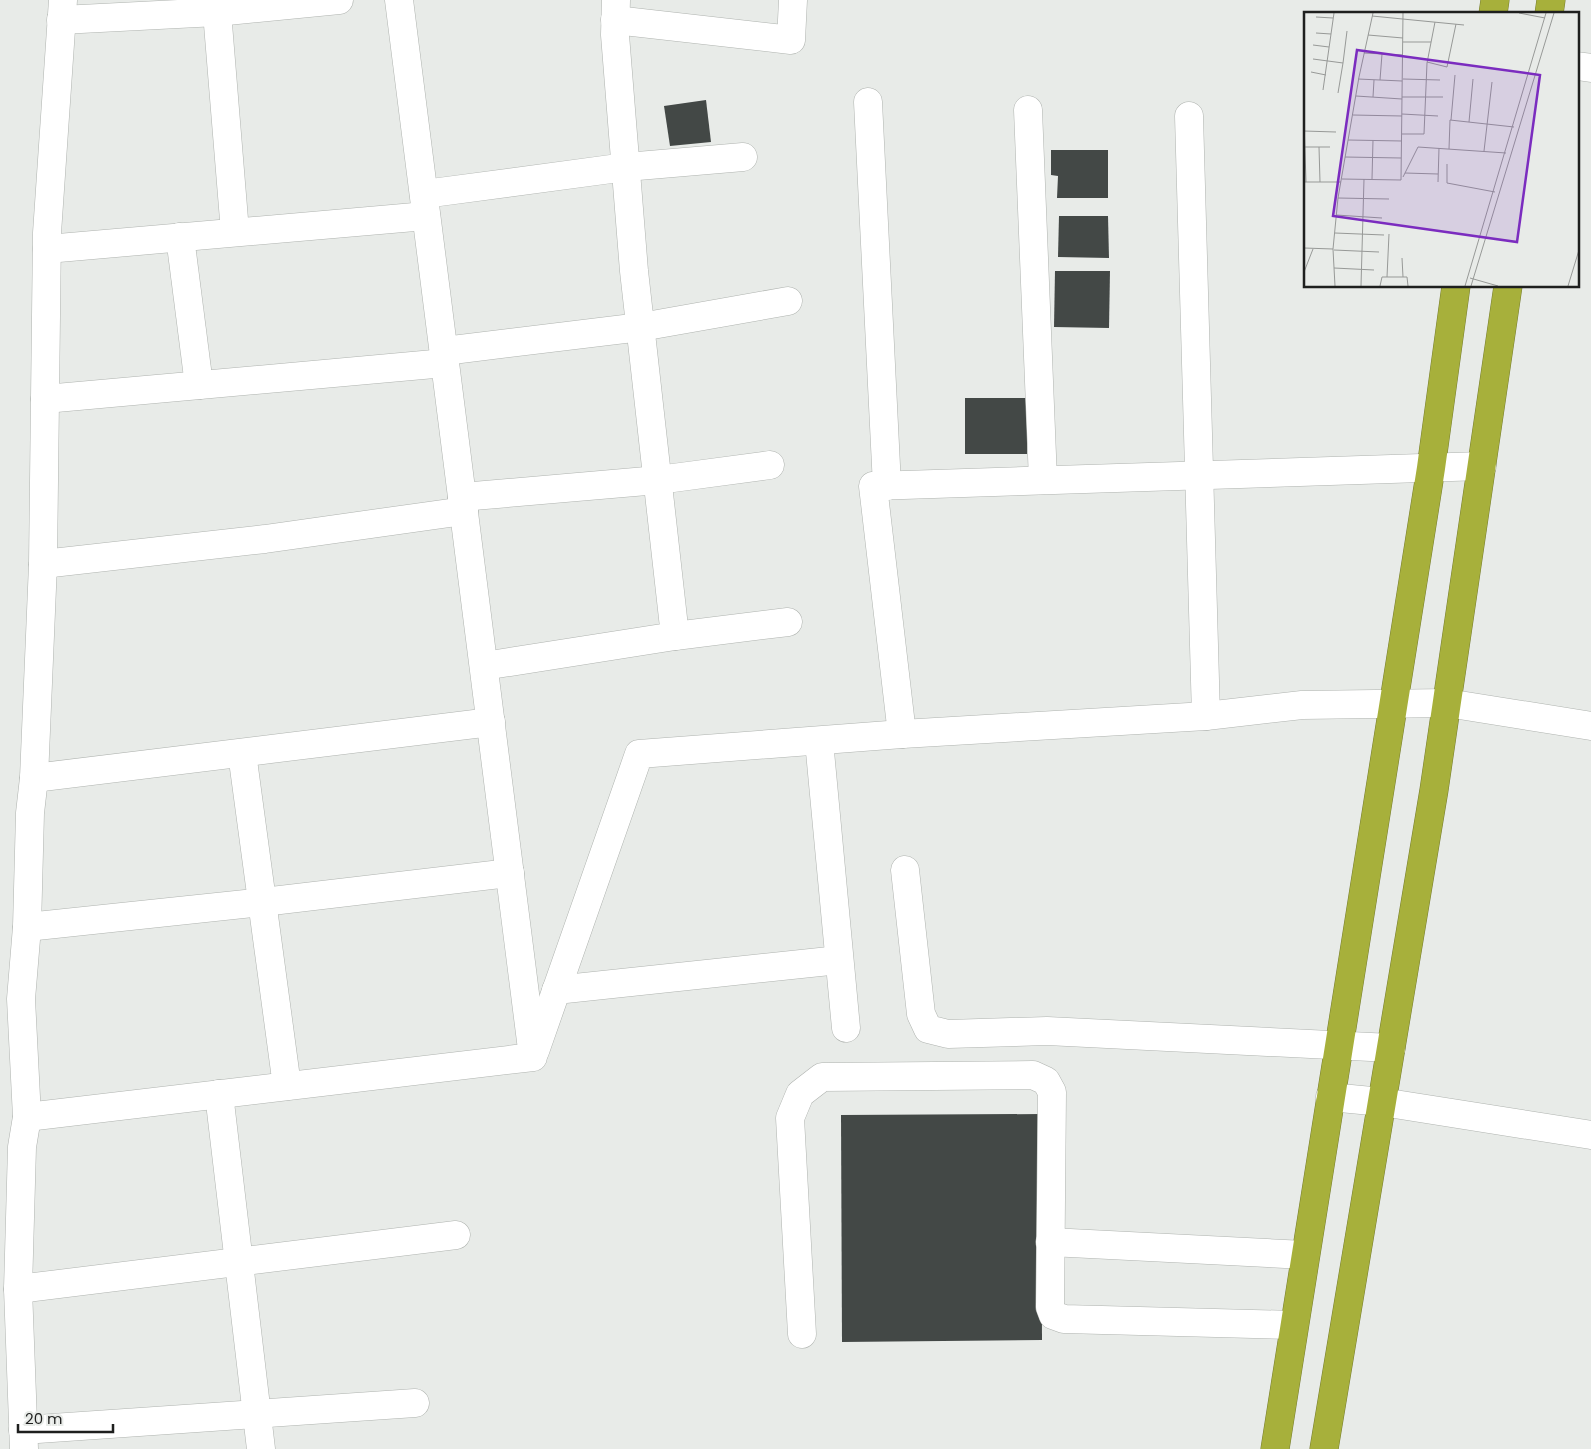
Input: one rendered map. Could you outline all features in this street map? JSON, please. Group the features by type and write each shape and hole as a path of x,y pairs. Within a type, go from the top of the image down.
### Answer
{"highway":[{"path":"1275,1449 1431,468 1456,288"},
{"path":"1324,1449 1447,703 1508,288"}],"street":[{"path":"339,0 218,12 62,10 47,249 42,564 34,778 30,813 22,999 27,1117 11,1149 24,1439 257,1413 415,1403"},
{"path":"399,0 533,1057"},
{"path":"675,636 641,327 615,35 616,10 791,40 793,0"},
{"path":"218,12 235,232"},
{"path":"1578,66 1591,68"},
{"path":"868,102 887,486"},
{"path":"1028,110 1042,480"},
{"path":"1189,116 1206,716"},
{"path":"47,249 235,232 425,205 626,167 744,157"},
{"path":"180,237 198,385"},
{"path":"45,399 198,385 444,357 641,327 788,301"},
{"path":"42,564 264,539 463,504 770,465"},
{"path":"902,734 873,486 1482,466"},
{"path":"484,666 675,636 788,622"},
{"path":"533,1057 639,754 902,734 1206,716 1302,705 1447,703 1591,726"},
{"path":"34,778 491,722"},
{"path":"819,741 846,1028"},
{"path":"242,753 287,1086"},
{"path":"905,870 921,1014 928,1029 948,1034 1047,1031 1338,1047 1391,1048"},
{"path":"26,927 263,902 510,872"},
{"path":"556,990 839,960"},
{"path":"27,1117 533,1057"},
{"path":"802,1334 790,1118 800,1094 822,1077 1033,1075 1046,1081 1052,1092 1050,1307 1053,1315 1064,1319 1294,1325"},
{"path":"219,1094 261,1449"},
{"path":"1330,1097 1382,1102 1591,1135"},
{"path":"18,1289 456,1234"},
{"path":"1050,1242 1305,1255"}],"building":[{"path":"706,100 711,142 670,146 664,106"},
{"path":"1051,150 1108,150 1108,198 1057,198 1058,176 1051,175"},
{"path":"1059,216 1108,216 1109,258 1058,257"},
{"path":"1055,271 1110,271 1109,328 1054,327"},
{"path":"965,398 1027,398 1027,454 965,454"},
{"path":"1041,1114 1042,1340 842,1342 841,1115"}]}
